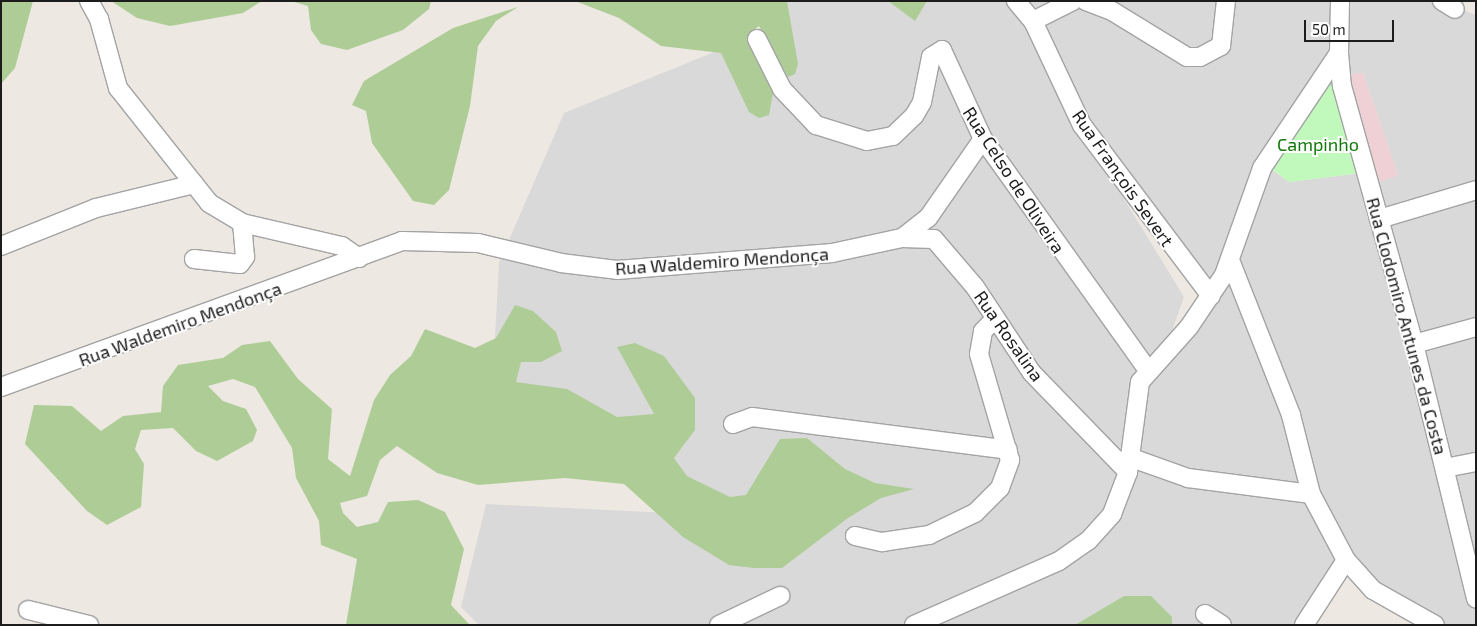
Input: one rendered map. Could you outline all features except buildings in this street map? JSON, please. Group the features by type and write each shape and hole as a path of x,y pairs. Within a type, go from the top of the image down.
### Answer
{"street":[{"path":"89,1 99,19 118,88 194,184 221,212 242,223 348,248 359,258"},
{"name":"Rua François Severt","path":"1016,1 1033,22 1082,125 1211,296"},
{"path":"1033,22 1074,1"},
{"path":"1086,1 1129,21 1173,52 1194,57 1221,46 1226,1"},
{"name":"Rua Clodomiro Antunes da Costa","path":"1340,1 1335,59 1414,344 1476,599"},
{"name":"Rua Celso de Oliveira","path":"757,39 782,89 816,125 867,142 894,136 914,116 922,102 931,57 942,50 983,139 1148,370"},
{"path":"914,625 1027,579 1088,541 1112,514 1129,465 1136,393 1148,370 1211,296 1230,260 1262,168 1335,59"},
{"name":"Rua Waldemiro Mendonça","path":"1,387 359,258 389,244 446,240 594,269 650,270 783,254 832,253 902,238 928,218 983,139"},
{"path":"1,246 96,208 194,184"},
{"path":"1379,219 1476,190"},
{"name":"Rua Rosalina","path":"928,218 934,239 975,287 1032,373 1129,465"},
{"path":"194,259 240,264 245,257 242,223"},
{"path":"902,238 934,239"},
{"path":"1230,260 1291,415 1311,494 1346,560 1373,590 1435,625"},
{"path":"855,536 889,542 954,526 1000,488 1009,473 1008,450 979,354 983,331 995,319"},
{"path":"1414,344 1476,327"},
{"path":"733,424 752,417 1008,450"},
{"path":"1445,468 1476,462"},
{"path":"1129,465 1188,478 1311,494"},
{"path":"1304,625 1346,560"},
{"path":"719,625 780,596"},
{"path":"28,610 90,625"},
{"path":"1205,614 1222,625"}],"shaded area":[{"path":"772,1 1334,1 1334,59 1262,168 1211,295 1098,145 1031,13 1034,33 1079,125 1184,297 1165,351 1148,367 1090,299 1143,370 1133,394 1130,435 1150,372 1193,327 1225,275 1265,165 1289,182 1361,173 1476,605 1476,625 1426,625 1361,576 1313,494 1199,480 1310,497 1343,561 1302,625 1138,625 1121,607 1095,625 479,625 461,607 486,504 730,516 492,392 499,263 564,113 756,35"},
{"path":"1344,1 1439,1 1476,15 1476,599 1376,183 1398,175 1363,73 1347,75"},
{"path":"1363,73 1398,175 1376,183 1347,75"}],"green space":[{"path":"1,1 33,1 15,68 1,84"},
{"path":"111,1 262,1 243,13 170,26 137,18"},
{"path":"291,1 431,1 429,9 403,30 347,50 321,44 311,30 308,6"},
{"path":"575,1 787,1 798,64 795,74 788,77 759,26 749,34 773,93 769,115 759,118 749,112 721,53 661,46 619,18"},
{"path":"888,1 927,1 915,21"},
{"path":"518,7 496,21 478,46 470,106 449,190 434,205 413,201 372,143 366,111 352,105 364,81 453,28"},
{"name":"Campinho","path":"1334,59 1361,173 1289,182 1265,164"},
{"path":"515,305 533,311 556,332 562,351 541,362 521,362 516,382 567,389 617,417 654,414 617,347 635,343 664,356 695,398 695,430 674,458 687,476 730,497 746,495 780,439 807,438 845,469 875,483 914,489 881,498 848,518 782,568 754,568 729,565 683,537 624,484 565,478 478,485 437,473 397,446 380,460 367,496 340,503 343,513 357,527 378,522 388,502 418,500 445,512 464,549 451,605 470,625 346,625 357,559 321,545 319,521 296,478 292,448 255,387 233,379 208,386 223,401 246,409 257,430 253,441 217,461 196,451 173,428 141,430 135,449 144,464 141,507 107,525 87,511 25,444 34,405 72,406 101,431 123,416 161,412 163,386 178,365 223,358 242,345 270,341 298,379 332,409 328,459 350,476 374,400 390,375 411,356 425,329 475,348 496,338"},
{"path":"1124,596 1151,596 1172,617 1172,625 1075,625"}]}
